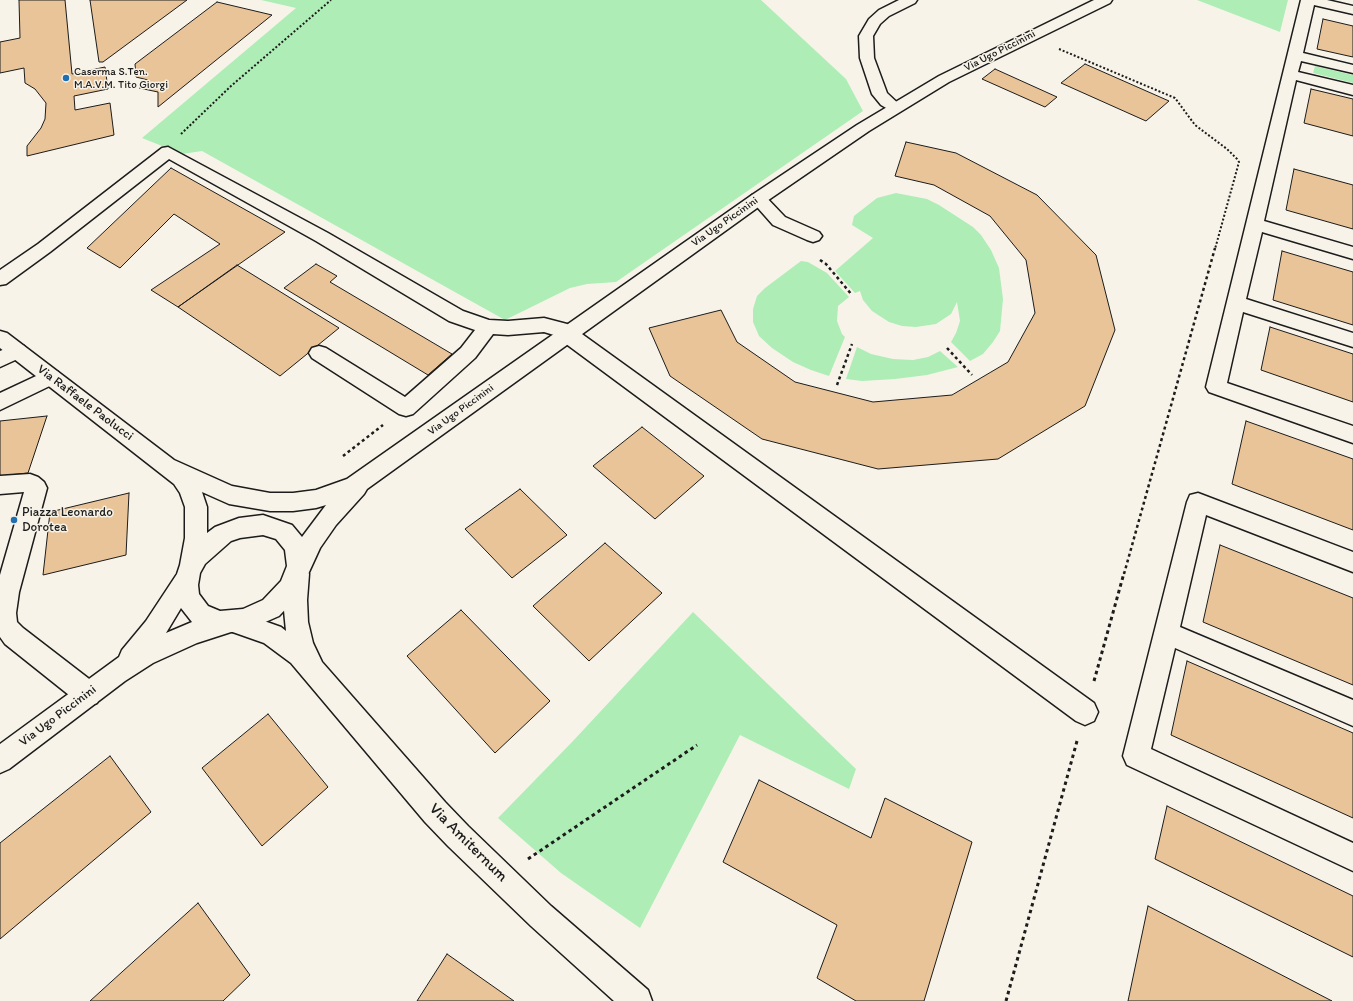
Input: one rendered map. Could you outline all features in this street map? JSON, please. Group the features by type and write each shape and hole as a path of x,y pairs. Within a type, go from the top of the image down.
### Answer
{"main road":[{"path":"895,108 886,102 880,94 867,58 866,36 874,22 884,13 910,0"},
{"name":"Via Ugo Piccinini","path":"270,502 293,502 316,499 339,492 366,479 758,199 895,108 944,80 1029,36 1105,0"},
{"path":"1353,10 1308,0 1216,387 1353,435"},
{"path":"1295,55 1353,69"},
{"path":"1290,74 1353,90"},
{"path":"0,279 44,248 168,152 322,237 456,316 488,327 508,328 544,325 560,329 1085,712"},
{"path":"1255,224 1353,253"},
{"path":"1236,303 1353,340"},
{"path":"319,353 406,408 468,353 488,327"},
{"name":"Via Raffaele Paolucci","path":"0,338 9,355 51,377 169,467 190,489 196,507 196,538 188,575"},
{"path":"0,402 51,377"},
{"name":"Via Raffaele Paolucci","path":"169,467 229,495 270,502"},
{"name":"Via Ugo Piccinini","path":"298,570 312,541 328,518 366,479"},
{"path":"0,485 30,483 36,488 10,547 4,613 6,626 14,636 88,694"},
{"path":"1353,562 1198,502 1136,756 1353,857"},
{"path":"255,526 277,529 289,536 296,546 298,570 290,588 278,602 254,617 232,622 213,620 200,614 195,610 187,592 188,575 202,551 216,539 239,528 255,526"},
{"name":"Via Amiternum","path":"298,570 295,600 297,627 301,646 314,670"},
{"name":"Via Ugo Piccinini","path":"116,673 147,639 177,597 188,575"},
{"name":"Via Ugo Piccinini","path":"0,760 116,673 144,655 175,640 208,627 232,622"},
{"name":"Via Amiternum","path":"232,622 260,629 280,640 300,655 435,812 541,916 637,1001"},
{"path":"1166,633 1353,713"}],"path":[{"path":"168,152 179,136 215,100 331,0"},
{"path":"1006,1001 1085,712 1239,167 1238,159 1227,149 1195,126 1181,104 1175,98 1029,36"},
{"path":"815,257 826,264 852,295"},
{"path":"837,385 852,344"},
{"path":"947,348 972,374"},
{"path":"343,456 406,408"},
{"path":"506,881 533,854 697,745"}],"green space":[{"path":"261,0 761,0 846,79 863,111 616,282 587,284 570,288 505,320 202,151 182,154 142,138 296,8"},
{"path":"1197,0 1288,0 1280,32"},
{"path":"1315,66 1353,75 1353,83 1313,73"},
{"path":"896,193 927,199 973,227 981,235 991,250 999,268 1003,299 1000,331 983,354 970,361 951,342 960,321 957,302 951,314 936,324 916,327 902,326 889,322 872,311 863,300 860,291 855,293 835,271 873,238 852,225 854,216 877,198"},
{"path":"801,261 808,262 827,273 849,297 838,306 837,321 842,334 845,337 829,376 793,362 772,348 759,336 753,322 753,309 757,296 765,288"},
{"path":"857,347 871,354 893,359 913,360 928,357 940,351 958,367 927,375 895,379 862,381 846,379"},
{"path":"693,612 856,769 849,789 740,735 640,928 561,873 498,818 573,741"}],"building":[{"name":"Caserma S.Ten. M.A.V.M. Tito Giorgi","path":"19,0 65,0 72,74 105,67 108,89 74,96 75,110 110,103 114,135 27,156 27,146 41,128 45,119 46,103 35,89 25,83 24,68 0,73 0,42 20,38"},
{"path":"90,0 187,0 103,62 99,62"},
{"path":"217,2 272,15 158,107 158,92 139,88 148,80 136,77 135,64"},
{"path":"1323,19 1353,26 1353,57 1317,49"},
{"path":"1085,64 1169,101 1146,121 1061,83"},
{"path":"995,69 1057,97 1045,107 982,79"},
{"path":"1311,89 1353,99 1353,136 1304,123"},
{"path":"906,142 956,153 1037,195 1096,255 1115,330 1085,406 998,459 878,469 762,439 670,376 649,328 721,310 737,342 795,382 873,402 952,395 1008,362 1035,313 1026,260 990,216 934,185 895,176"},
{"path":"171,168 285,232 178,307 151,290 220,244 174,214 120,268 87,248"},
{"path":"1294,169 1353,185 1353,229 1286,210"},
{"path":"1282,251 1353,272 1353,325 1273,300"},
{"path":"316,264 337,276 330,282 452,354 428,375 284,288"},
{"path":"237,265 339,328 280,376 178,307"},
{"path":"1270,327 1353,354 1353,402 1261,370"},
{"path":"47,416 28,473 0,476 0,421"},
{"path":"1246,421 1353,459 1353,530 1232,484"},
{"path":"642,427 704,476 655,519 593,466"},
{"path":"520,489 567,535 512,578 465,529"},
{"path":"129,493 126,555 43,575 50,512"},
{"path":"605,543 662,593 589,661 533,606"},
{"path":"1220,545 1353,598 1353,685 1203,622"},
{"path":"461,610 550,701 495,753 407,656"},
{"path":"1187,661 1353,733 1353,818 1171,735"},
{"path":"268,714 328,787 262,846 202,768"},
{"path":"110,756 151,812 0,939 0,843"},
{"path":"759,780 871,838 885,798 972,842 924,1001 856,1001 817,978 837,925 723,862"},
{"path":"1167,806 1353,896 1353,957 1155,859"},
{"path":"198,903 250,975 223,1001 90,1001"},
{"path":"1148,906 1332,1001 1128,1001"},
{"path":"447,954 514,1001 417,1001"}],"place":[{"name":"Caserma S.Ten. M.A.V.M. Tito Giorgi","path":"66,78"},
{"name":"Piazza Leonardo Dorotea","path":"14,520"}]}
